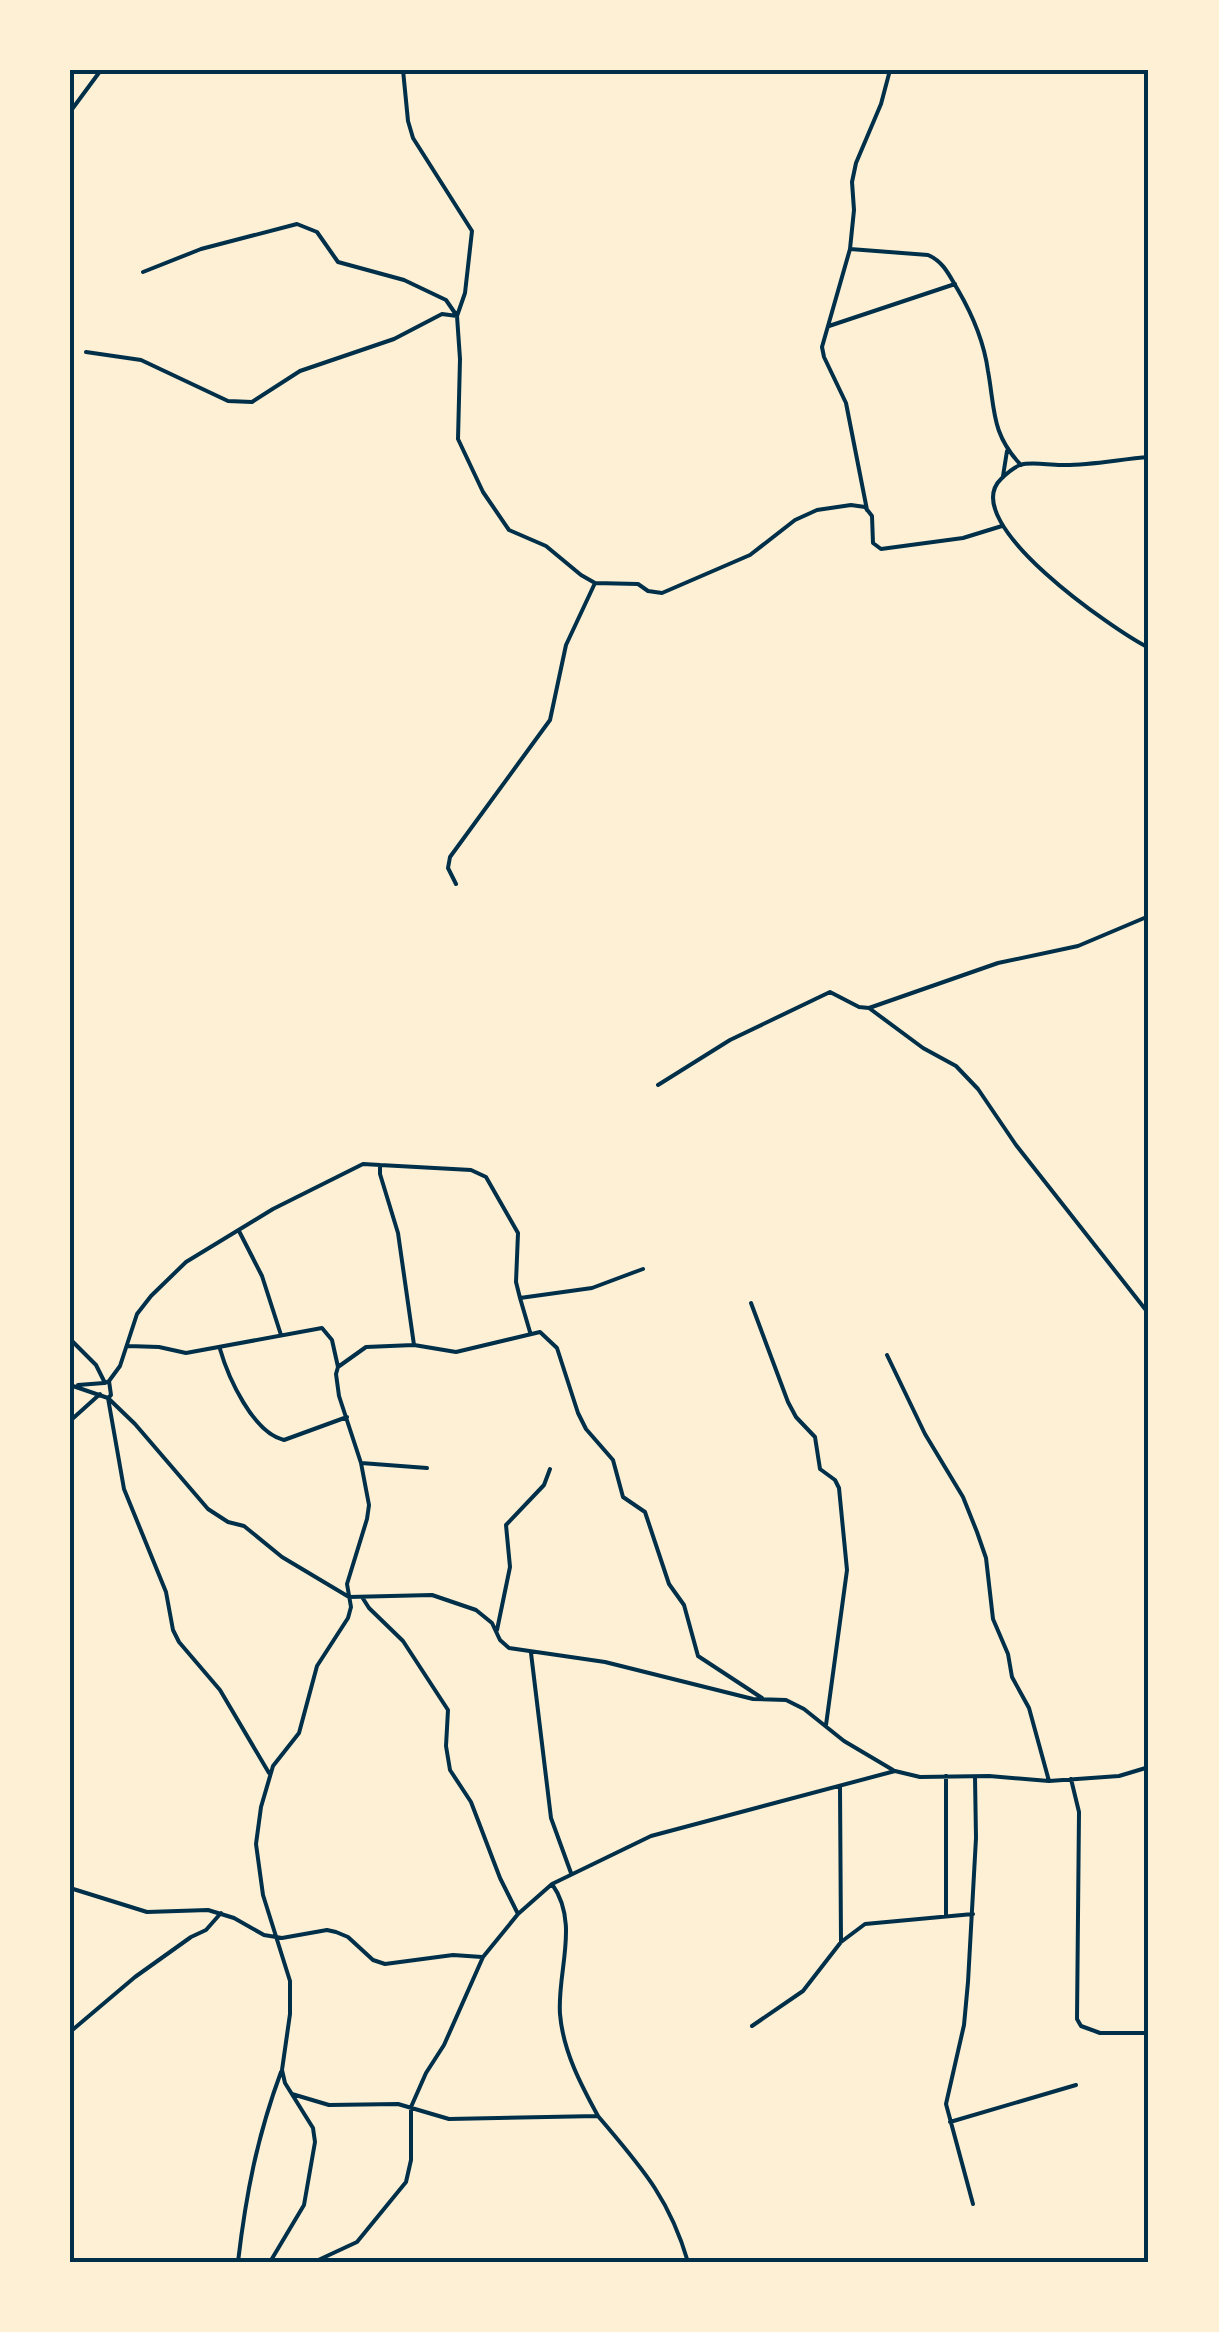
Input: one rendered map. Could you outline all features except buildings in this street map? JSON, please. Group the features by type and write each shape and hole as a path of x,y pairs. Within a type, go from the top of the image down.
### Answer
{"street":[{"path":"70,112 101,70"},
{"path":"403,70 408,121 414,138 472,231 465,294 458,316 458,439 483,492 509,530 546,546 595,583 638,584 648,591 662,593 750,555 795,520 816,510 851,505 868,510"},
{"path":"890,70 881,104 856,163 850,249 822,347 824,356 846,403 872,516 873,543 881,549 963,538 1002,526"},
{"path":"143,272 201,249 297,224 317,232 338,262 404,280 446,300 458,316"},
{"path":"850,249 938,259 972,315 988,370 992,410 1007,451 1021,465"},
{"path":"828,326 955,284"},
{"path":"86,352 141,360 242,404 260,398 300,371 394,339 442,314 458,316"},
{"path":"1002,478 1007,451"},
{"path":"1149,457 1068,466 1021,465 1002,478 992,498 1002,526 1070,596 1149,648"},
{"path":"456,884 448,868 450,856 550,720 566,645 595,583"},
{"path":"658,1085 730,1040 830,992 858,1007 869,1008 998,963 1078,946 1149,916"},
{"path":"869,1008 922,1048 956,1066 978,1089 1016,1144 1149,1314"},
{"path":"72,1385 107,1382 120,1366 138,1314 186,1262 274,1209 363,1164 471,1170 486,1177 518,1233 516,1282 530,1334"},
{"path":"380,1165 398,1234 414,1345"},
{"path":"239,1230 262,1276 282,1335"},
{"path":"520,1298 592,1288 643,1270"},
{"path":"751,1302 788,1402 816,1438 820,1469 835,1480 842,1501 847,1570 825,1727"},
{"path":"126,1346 186,1353 322,1328 332,1340 339,1396 362,1462 369,1505 347,1584 348,1618 317,1666 303,1724 270,1775 261,1807 256,1854 263,1894 287,1966 291,1996 282,2070 262,2124 247,2185 238,2262"},
{"path":"338,1366 366,1347 414,1345 456,1352 540,1332 548,1336 586,1428 612,1460 624,1497 645,1512 669,1584 684,1605 698,1656 762,1698"},
{"path":"70,1339 107,1382 124,1489 166,1592 172,1630 220,1690 270,1775"},
{"path":"220,1349 228,1380 274,1438 284,1440 347,1417"},
{"path":"887,1355 925,1434 962,1497 986,1558 993,1619 1008,1654 1012,1677 1029,1708 1049,1782"},
{"path":"72,1385 108,1398 208,1509 228,1522 244,1526 282,1557 350,1597 432,1596 476,1610 492,1623 504,1644 530,1653 605,1662 725,1693 786,1700 895,1771 920,1776 1049,1782 1120,1776 1149,1767"},
{"path":"70,1421 100,1394"},
{"path":"362,1462 427,1468"},
{"path":"496,1630 510,1567 506,1525 544,1485 550,1469"},
{"path":"362,1597 403,1641 448,1710 446,1746 450,1770 471,1802 518,1914"},
{"path":"530,1653 551,1818 571,1873"},
{"path":"314,2262 357,2242 406,2182 411,2160 411,2107 444,2046 482,1957 518,1914 552,1884 651,1836 895,1771"},
{"path":"946,1776 946,1918"},
{"path":"973,2204 946,2104 964,2025 973,1914 975,1777"},
{"path":"1071,1780 1079,1812 1077,2019 1086,2030 1100,2033 1149,2033"},
{"path":"840,1786 841,1942"},
{"path":"552,1884 563,1904 566,1954 560,1993 566,2045 598,2116 658,2188 688,2262"},
{"path":"70,1888 148,1912 194,1908 220,1913 248,1928 276,1936 336,1932 348,1937 373,1960 385,1964 452,1955 482,1957"},
{"path":"70,2032 135,1977 206,1930 220,1913"},
{"path":"752,2026 803,1991 841,1942 865,1924 973,1914"},
{"path":"270,2262 304,2206 312,2168 313,2128 291,2094 282,2070"},
{"path":"950,2122 1076,2085"},
{"path":"291,2094 329,2105 398,2104 449,2119 598,2116"}]}
